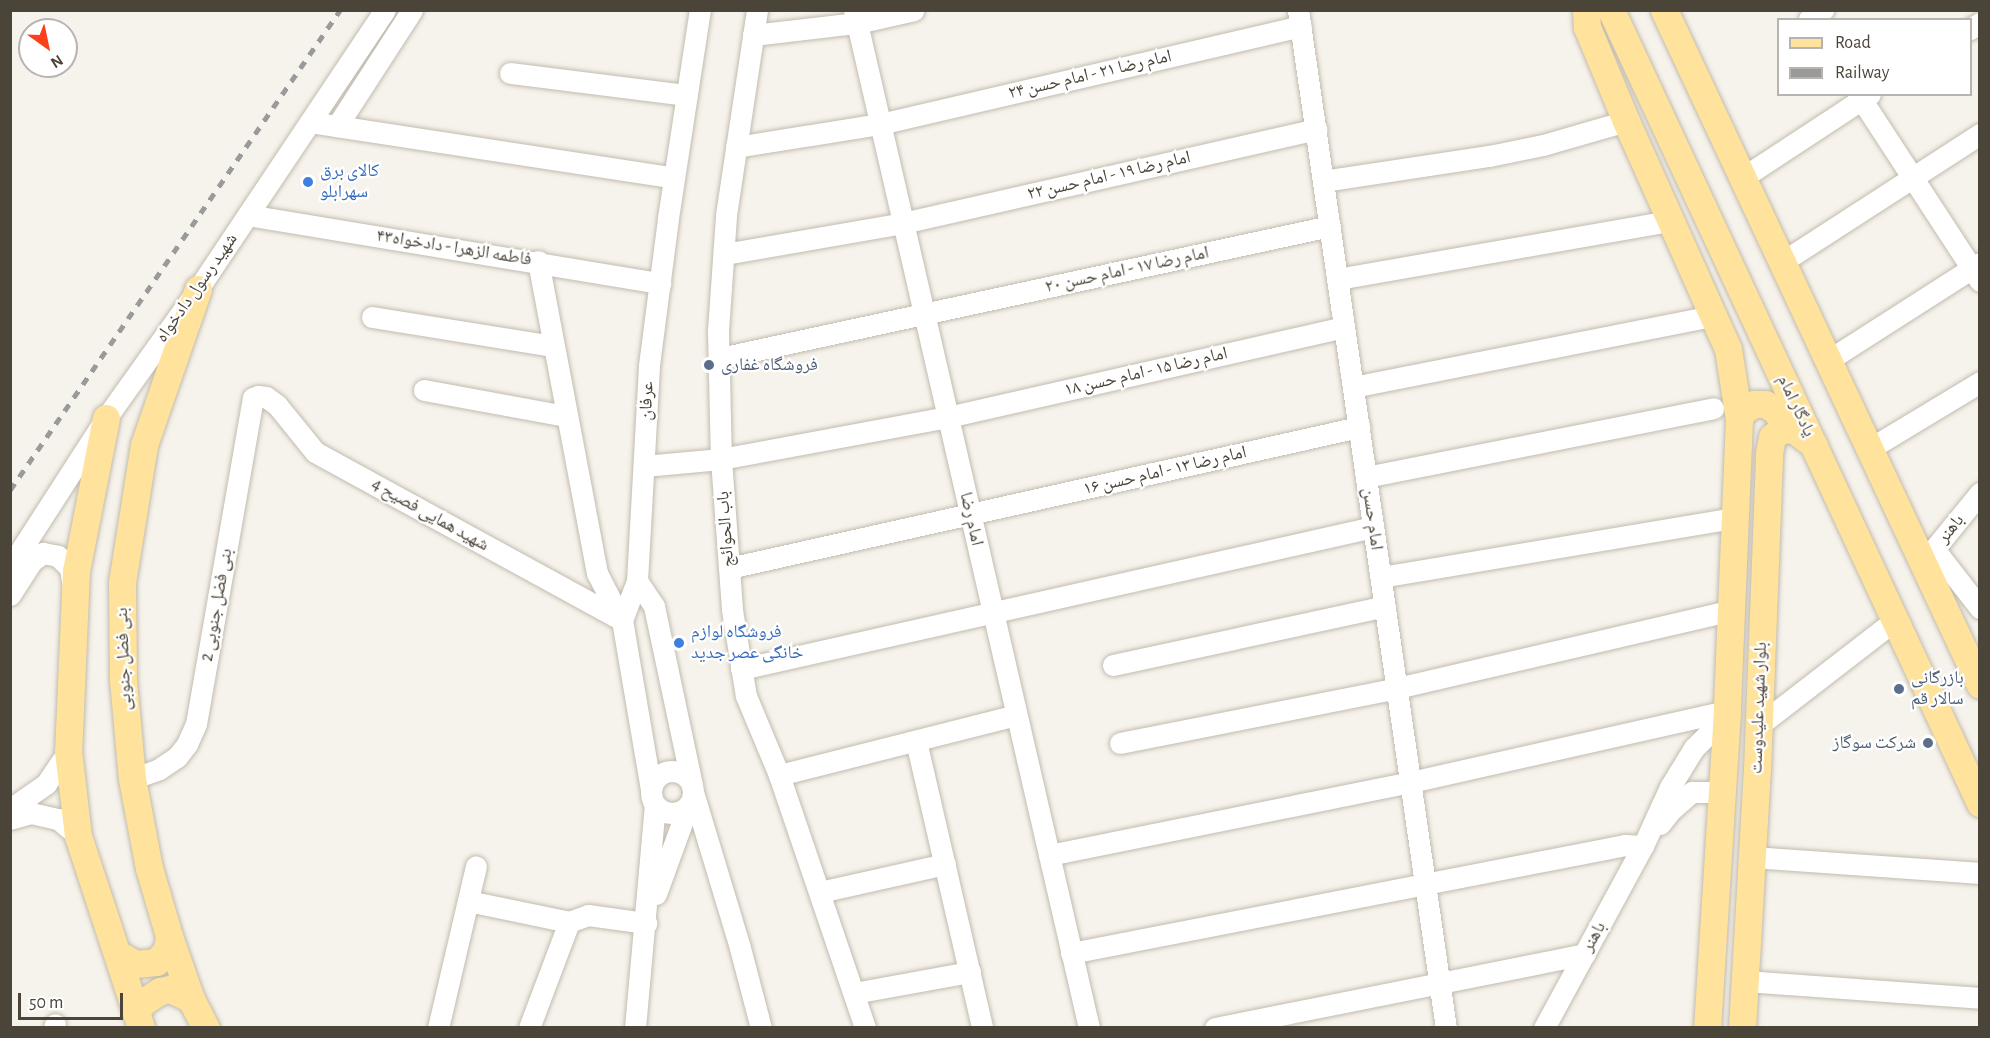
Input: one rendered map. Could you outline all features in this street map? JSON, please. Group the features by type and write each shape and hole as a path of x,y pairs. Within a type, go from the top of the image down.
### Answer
{"main road":[{"name":"بلوار شهید علیدوست","path":"1586,10 1587,27 1626,121 1728,349 1738,419 1727,720 1707,1028"},
{"name":"یادگار امام","path":"1611,10 1980,802"},
{"path":"1664,10 1869,449 1928,557 1980,685"},
{"name":"بنی فضل جنوبی","path":"198,289 144,445 122,582 123,680 132,780 149,868 191,999 206,1028"},
{"path":"1738,419 1744,410 1754,404 1765,404 1775,410 1781,419 1781,430 1793,429 1814,445"},
{"path":"106,418 76,571 68,751 78,836 139,1020"},
{"name":"بلوار شهید علیدوست","path":"1742,1028 1752,857 1769,453 1772,437 1781,430"},
{"path":"118,954 135,964 156,962 167,950 169,936"},
{"path":"139,1020 143,1002 160,991 170,989 191,999"}],"street":[{"name":"شهید رسول دادخواه","path":"10,567 106,418 198,289 385,10"},
{"path":"337,126 412,10"},
{"name":"عرفان","path":"622,620 637,580 649,365 674,178 700,10"},
{"name":"باب الحوائج","path":"757,10 726,216 718,331 722,459 732,610 746,696 778,775 820,892 865,1028"},
{"path":"753,35 805,29 855,17 914,10"},
{"name":"امام رضا","path":"855,17 1089,1028"},
{"name":"امام رضا ۲۱ - امام حسن ۲۴","path":"735,147 880,124 1299,18"},
{"name":"امام حسن","path":"1299,18 1446,1028"},
{"path":"510,73 687,95"},
{"path":"1742,178 1863,96 1912,178 1977,271 1827,361"},
{"path":"1323,181 1489,156 1543,145 1626,121"},
{"path":"310,122 674,178"},
{"name":"امام رضا ۱۹ - امام حسن ۲۲","path":"724,254 903,223 1316,129"},
{"path":"1782,262 1980,134"},
{"name":"فاطمه الزهرا - دادخواه۴۳","path":"248,215 538,261 660,283"},
{"path":"1337,279 1671,221"},
{"name":"امام رضا ۱۷ - امام حسن ۲۰","path":"720,358 1330,226"},
{"path":"538,261 597,573 622,620 653,798 668,813 682,811 691,795"},
{"path":"1353,387 1713,316"},
{"path":"372,317 554,346"},
{"name":"امام رضا ۱۵ - امام حسن ۱۸","path":"644,466 722,459 948,417 1344,327"},
{"path":"1869,449 1980,382"},
{"path":"424,390 567,416"},
{"name":"شهید همایی فصیح 4","path":"253,398 266,396 277,405 315,452 622,620"},
{"name":"بنی فضل جنوبی 2","path":"132,780 159,769 177,757 187,744 196,724 253,398"},
{"path":"1366,477 1713,408"},
{"name":"امام رضا ۱۳ - امام حسن ۱۶","path":"729,568 1359,427"},
{"name":"باهنر","path":"1928,557 1980,493"},
{"path":"1381,577 1735,518"},
{"path":"741,669 1374,527"},
{"path":"10,595 32,561 43,553 58,556 70,568 75,592"},
{"path":"1928,557 1980,608"},
{"path":"637,580 654,606 691,795 646,923"},
{"path":"1113,665 1385,606"},
{"path":"1120,743 1397,687 1731,610"},
{"path":"1758,726 1894,621"},
{"path":"778,775 1016,715"},
{"path":"1049,855 1727,720"},
{"name":"باهنر","path":"1544,1028 1643,846 1670,787 1694,748 1727,720"},
{"path":"916,741 982,1028"},
{"path":"10,810 46,784 68,751"},
{"path":"635,1028 646,923 653,798 656,779 673,771 684,775 691,795 761,1028"},
{"name":"باهنر","path":"1643,846 1683,798 1692,792 1722,792"},
{"path":"10,819 31,813 58,819 78,836"},
{"path":"1071,953 1625,846 1643,846"},
{"path":"1752,857 1980,873"},
{"path":"820,892 945,864"},
{"path":"438,1028 476,866"},
{"path":"468,901 569,922 588,915 646,923"},
{"path":"529,1028 569,922"},
{"path":"1215,1028 1585,954"},
{"path":"854,993 970,972"},
{"path":"1745,981 1980,998"}],"railway":[{"path":"10,490 340,10"}],"place":[{"name":"کالای برق سهرابلو","path":"308,182"},
{"name":"فروشگاه غفاری","path":"709,365"},
{"name":"فروشگاه لوازم خانگی عصر جدید","path":"679,643"},
{"name":"بازرگانی سالار قم","path":"1899,689"},
{"name":"شرکت سوگاز","path":"1928,743"}]}
